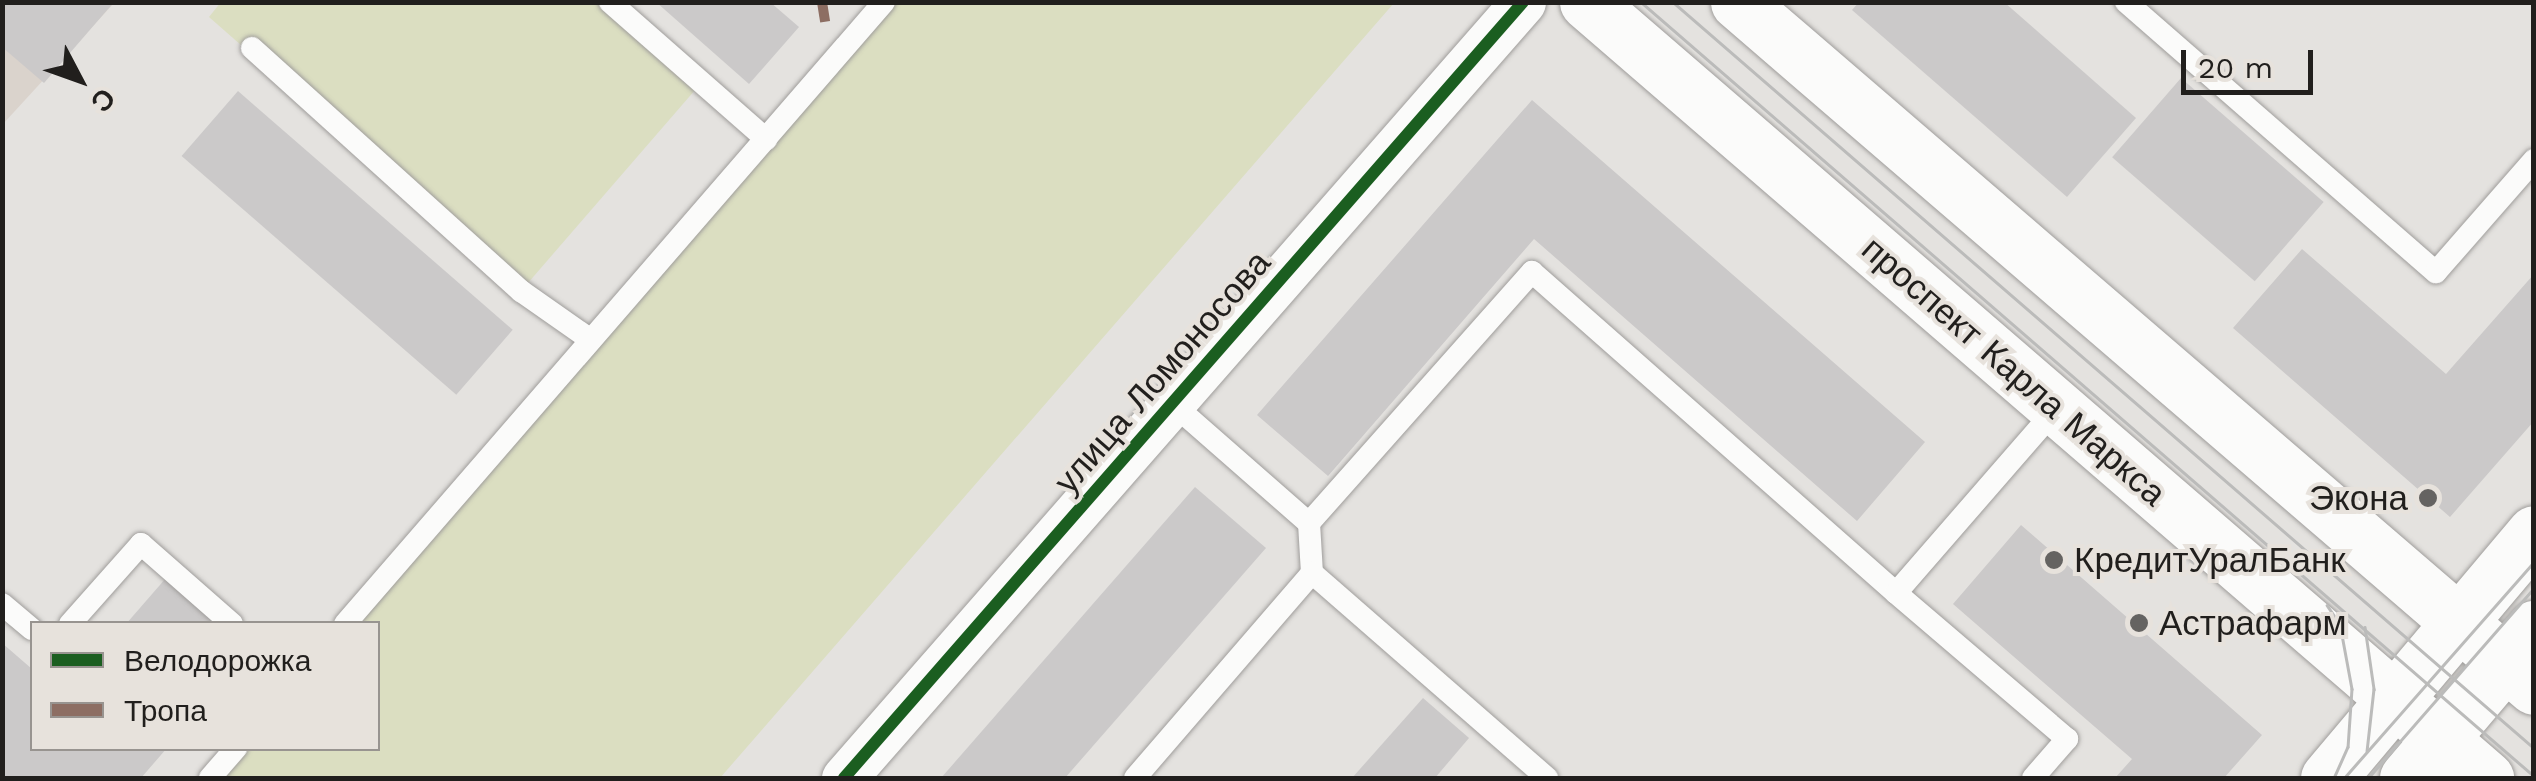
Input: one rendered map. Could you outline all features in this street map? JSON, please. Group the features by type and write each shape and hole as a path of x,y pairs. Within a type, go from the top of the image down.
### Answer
{"main road":[{"name":"проспект Карла Маркса","path":"1587,2 2392,698 2423,758 2486,778"},
{"path":"1756,8 2456,622 2524,659 2423,758"},
{"path":"2328,778 2534,533"}],"street":[{"name":"улица Ломоносова","path":"844,778 1523,2"}],"lane":[{"path":"610,2 766,139"},
{"path":"348,621 884,2"},
{"path":"2126,2 2436,272 2534,160"},
{"path":"252,48 521,291 591,340"},
{"path":"1309,524 1532,272 1896,594 2067,739 2032,778"},
{"path":"1135,778 1312,573 1309,524 1174,404"},
{"path":"1896,594 2056,408"},
{"path":"73,621 141,544 229,621"},
{"path":"1312,573 1547,778"},
{"path":"2,604 30,627"},
{"path":"210,778 233,751"}],"shaded area":[{"path":"3,3 114,3 3,124"}],"green space":[{"path":"221,2 611,3 702,82 521,291 209,17"},
{"path":"893,3 1394,3 720,778 219,778 243,751 380,751 380,621 355,621"}],"building":[{"path":"2,2 114,2 44,83 2,47"},
{"path":"656,2 770,2 799,27 749,84"},
{"path":"1859,2 2004,2 2136,118 2067,197 1852,10"},
{"path":"2181,78 2324,202 2255,281 2112,157"},
{"path":"238,91 513,330 456,395 182,156"},
{"path":"1532,100 1925,442 1857,521 1534,239 1328,476 1257,415"},
{"path":"2302,249 2446,374 2534,274 2534,421 2450,517 2233,328"},
{"path":"1195,487 1266,548 1065,778 941,778"},
{"path":"2021,525 2262,735 2224,778 2115,778 2132,759 1953,604"},
{"path":"166,578 215,621 129,621"},
{"path":"2,643 30,667 30,751 164,751 141,778 2,778"},
{"path":"1423,698 1469,738 1435,778 1352,778"}],"tram line":[{"path":"1641,2 2534,776"},
{"path":"1673,2 2534,748"},
{"path":"2344,778 2534,562"},
{"path":"2368,778 2534,588"},
{"path":"2327,605 2340,624 2352,689 2348,747 2334,778"},
{"path":"2365,627 2374,689 2367,751"}],"marked path":[{"path":"822,2 825,22"}],"cycle path":[{"path":"844,778 1523,2"}],"place":[{"name":"Экона","path":"2428,498"},
{"name":"КредитУралБанк","path":"2054,560"},
{"name":"Астрафарм","path":"2139,623"}]}
